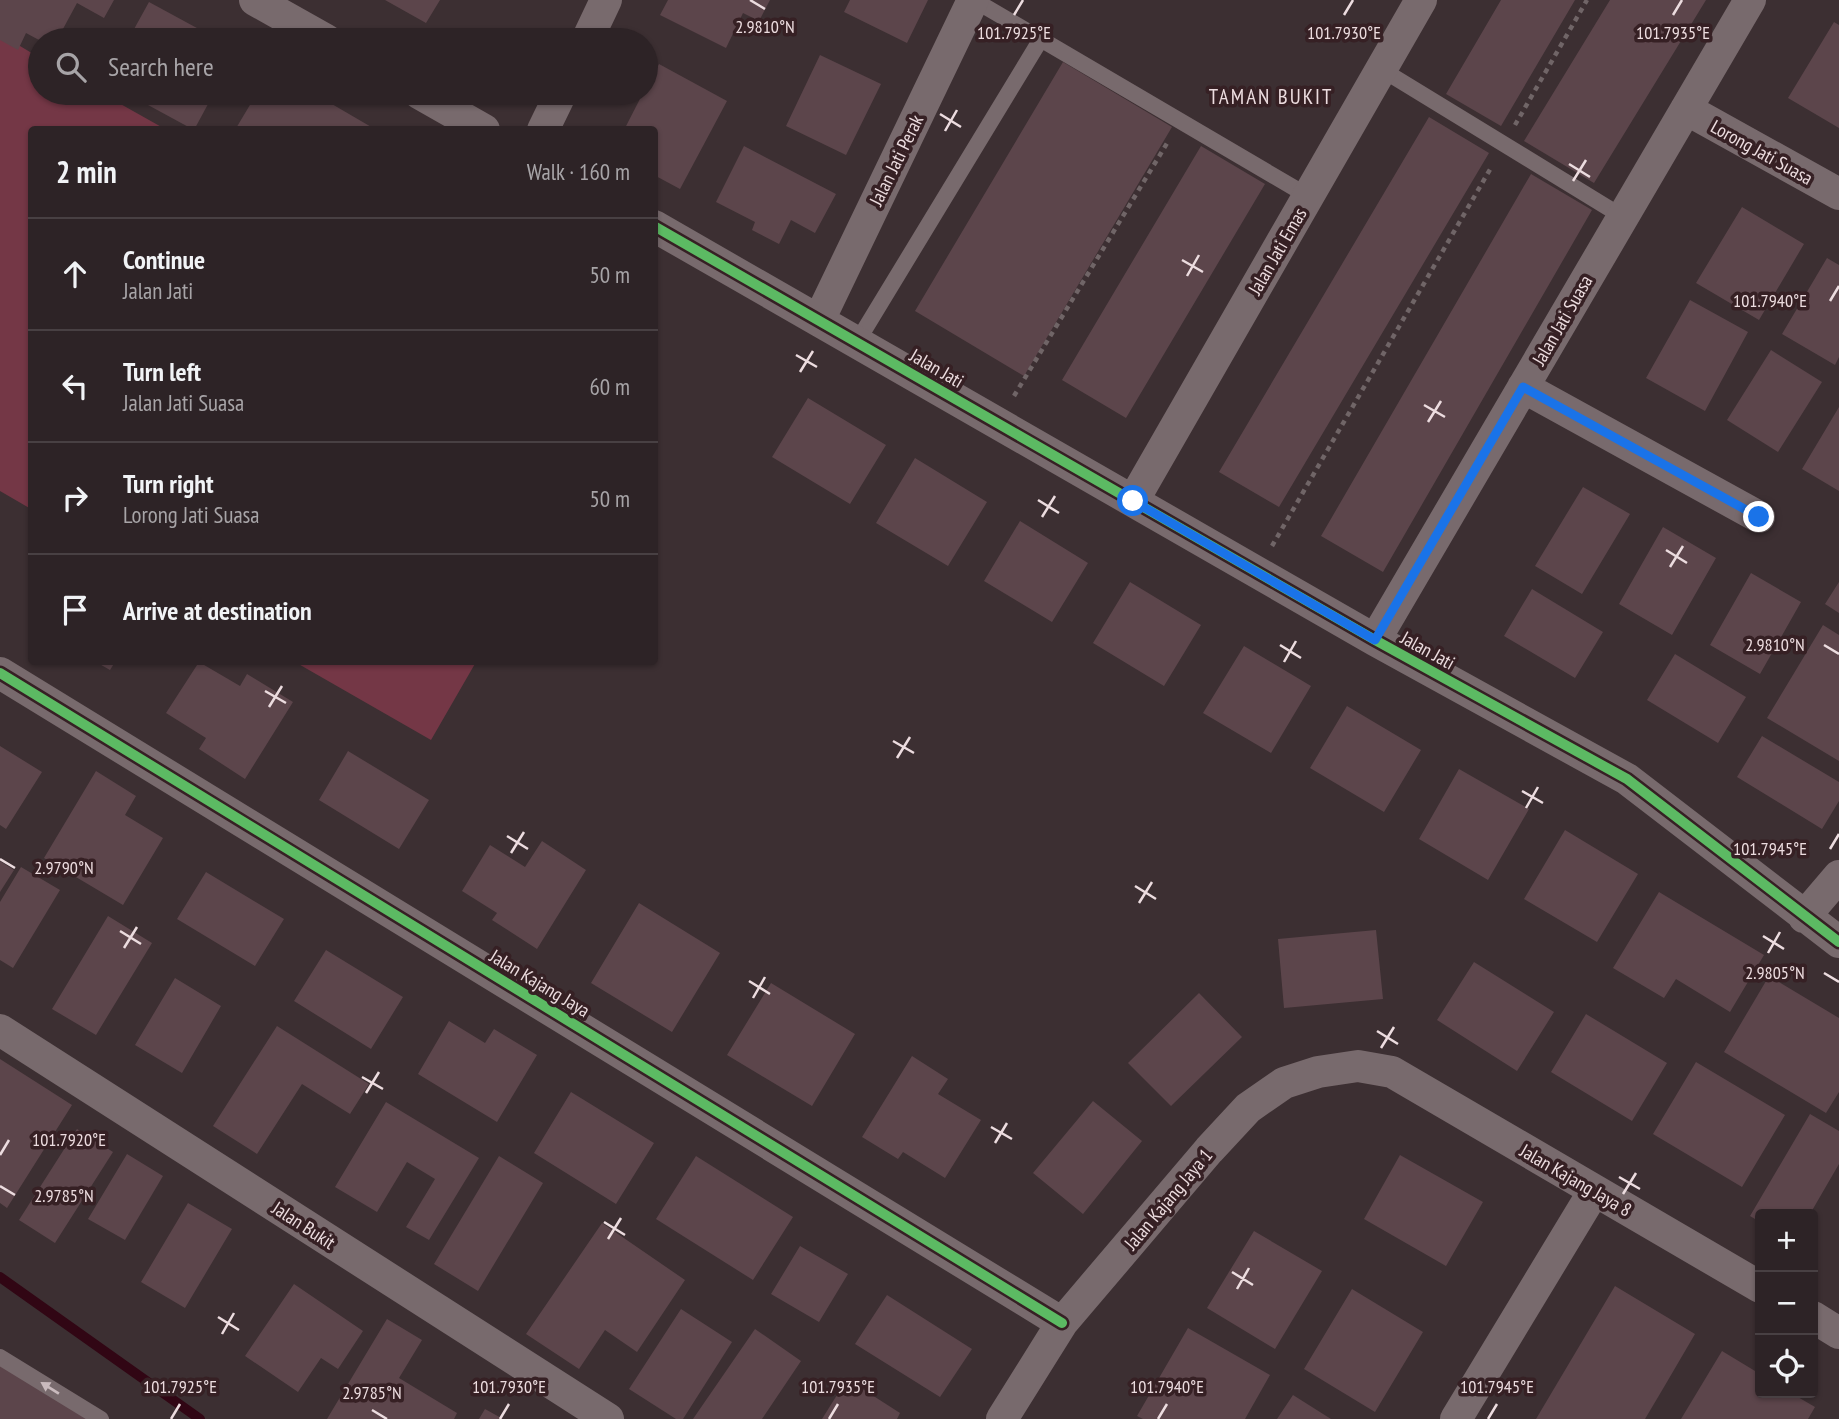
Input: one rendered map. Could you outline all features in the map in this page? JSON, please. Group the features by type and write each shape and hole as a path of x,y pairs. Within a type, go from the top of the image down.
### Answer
{"street":[{"path":"255,0 305,28"},
{"path":"593,28 606,0"},
{"name":"Jalan Jati Perak","path":"819,320 973,0"},
{"name":"Jalan Jati Emas","path":"1133,501 1421,0"},
{"name":"Jalan Jati Suasa","path":"1375,640 1750,0"},
{"path":"440,105 477,126"},
{"path":"545,126 555,105"},
{"name":"Lorong Jati Suasa","path":"1686,109 1839,194"},
{"name":"Jalan Jati","path":"658,228 1375,640 1627,779 1839,942"},
{"path":"1523,387 1759,517"},
{"name":"Jalan Kajang Jaya","path":"0,673 1062,1323"},
{"path":"1804,917 1839,876"},
{"name":"Jalan Bukit","path":"0,1030 608,1419"},
{"name":"Jalan Kajang Jaya 1","path":"1002,1419 1062,1323 1248,1108 1284,1083 1318,1072 1358,1066 1392,1072"},
{"name":"Jalan Kajang Jaya 8","path":"1392,1072 1755,1284"},
{"path":"1456,1419 1594,1191"},
{"path":"1818,1320 1839,1333"}],"lane":[{"path":"973,0 1308,196"},
{"path":"857,342 1041,39"},
{"path":"1381,69 1623,217"},
{"path":"0,1357 101,1419"}],"path":[{"path":"1258,571 1587,0"},
{"path":"998,423 1181,122"}],"shaded area":[{"path":"0,34 28,51 28,105 122,105 160,126 28,126 28,507 0,491"},
{"path":"300,665 474,665 431,740"}],"building":[{"path":"0,0 114,0 104,18 77,3 63,28 28,28 28,34 26,33 18,50 0,40"},
{"path":"385,0 440,0 426,23"},
{"path":"668,0 770,0 759,21 743,13 726,48 660,15"},
{"path":"850,0 928,0 907,43 844,12"},
{"path":"1501,0 1575,0 1501,126 1446,94"},
{"path":"1610,0 1706,0 1594,183 1524,141"},
{"path":"149,2 197,28 135,28"},
{"path":"1834,22 1839,25 1839,128 1788,98"},
{"path":"820,55 881,84 846,155 786,126"},
{"path":"1063,62 1172,127 1024,376 915,311"},
{"path":"658,66 727,101 680,189 658,177 658,126 626,126 637,105 658,105"},
{"path":"148,105 208,105 196,126 187,126"},
{"path":"250,105 334,105 370,126 237,126"},
{"path":"1429,117 1489,153 1279,507 1219,472"},
{"path":"744,146 836,194 815,233 791,220 779,244 752,230 755,222 716,202"},
{"path":"1201,146 1265,184 1126,418 1062,380"},
{"path":"1531,174 1592,210 1383,572 1321,536"},
{"path":"1742,207 1804,244 1759,320 1696,283"},
{"path":"1827,258 1839,265 1839,357 1835,365 1782,334"},
{"path":"1690,300 1748,332 1705,411 1646,378"},
{"path":"1771,350 1822,382 1778,452 1727,420"},
{"path":"808,398 886,445 850,504 772,457"},
{"path":"1839,407 1839,491 1802,469"},
{"path":"915,458 987,502 948,566 876,523"},
{"path":"1583,487 1630,514 1582,594 1535,566"},
{"path":"1020,521 1088,563 1052,622 984,581"},
{"path":"1663,527 1716,558 1672,635 1619,604"},
{"path":"1751,573 1801,602 1760,674 1710,645"},
{"path":"1130,582 1201,625 1164,686 1093,643"},
{"path":"1839,582 1839,613 1825,604"},
{"path":"1532,589 1603,632 1575,678 1504,636"},
{"path":"1823,625 1839,635 1839,761 1767,718"},
{"path":"1244,646 1311,686 1271,753 1203,713"},
{"path":"1675,654 1746,697 1718,743 1647,700"},
{"path":"197,665 204,665 240,686 247,674 293,702 245,779 199,749 206,738 166,713"},
{"path":"1347,706 1421,750 1384,812 1310,768"},
{"path":"1762,736 1839,782 1839,801 1822,829 1737,777"},
{"path":"0,746 42,772 6,829 0,825"},
{"path":"348,751 429,800 399,849 319,800"},
{"path":"1459,769 1529,809 1488,880 1419,839"},
{"path":"96,771 136,796 125,815 163,838 123,905 44,858"},
{"path":"1565,830 1638,874 1597,942 1524,899"},
{"path":"542,841 586,870 537,949 492,920 497,913 462,891 490,845 525,867"},
{"path":"0,861 14,870 0,892"},
{"path":"21,867 60,890 13,968 0,960 0,902"},
{"path":"206,872 284,919 255,966 177,919"},
{"path":"1659,892 1764,955 1730,1012 1676,979 1664,998 1613,968"},
{"path":"639,903 720,953 672,1032 591,983"},
{"path":"108,916 152,943 96,1035 52,1009"},
{"path":"1376,930 1383,999 1284,1008 1278,939"},
{"path":"326,950 403,997 371,1049 294,1001"},
{"path":"1474,962 1554,1012 1517,1071 1437,1020"},
{"path":"1769,976 1839,1018 1839,1092 1826,1113 1724,1052"},
{"path":"175,978 221,1006 182,1073 135,1045"},
{"path":"771,983 855,1034 812,1106 727,1055"},
{"path":"1199,993 1242,1037 1171,1106 1128,1063"},
{"path":"1586,1014 1667,1063 1632,1121 1551,1072"},
{"path":"449,1021 485,1043 494,1029 537,1055 497,1122 418,1074"},
{"path":"277,1026 369,1084 350,1114 302,1084 257,1154 213,1126"},
{"path":"912,1056 948,1079 938,1094 981,1120 945,1178 903,1152 898,1159 862,1137"},
{"path":"0,1059 72,1105 7,1208 0,1203"},
{"path":"1696,1062 1785,1115 1742,1187 1653,1134"},
{"path":"571,1092 654,1143 616,1204 534,1153"},
{"path":"1093,1101 1142,1141 1083,1214 1033,1173"},
{"path":"386,1102 479,1158 429,1240 406,1227 435,1179 407,1162 377,1212 335,1187"},
{"path":"1810,1114 1839,1131 1839,1164 1813,1209 1755,1209 1755,1219 1750,1216"},
{"path":"77,1129 113,1152 55,1243 19,1220"},
{"path":"127,1154 163,1176 125,1240 88,1219"},
{"path":"1400,1155 1483,1202 1446,1266 1364,1219"},
{"path":"499,1156 543,1183 478,1291 434,1264"},
{"path":"696,1156 793,1217 753,1280 656,1219"},
{"path":"188,1203 232,1229 185,1308 141,1282"},
{"path":"602,1223 685,1280 637,1352 605,1330 579,1369 526,1334"},
{"path":"1254,1231 1322,1271 1275,1349 1207,1308"},
{"path":"800,1246 848,1274 819,1322 771,1294"},
{"path":"294,1284 363,1331 338,1369 321,1358 298,1392 245,1356"},
{"path":"1615,1286 1695,1334 1645,1419 1536,1419"},
{"path":"1352,1289 1423,1332 1375,1412 1304,1369"},
{"path":"887,1295 972,1349 940,1397 855,1344"},
{"path":"681,1309 732,1342 683,1419 676,1419 629,1389"},
{"path":"387,1319 422,1340 399,1378 457,1413 454,1419 327,1419"},
{"path":"1188,1328 1270,1375 1245,1419 1143,1419 1137,1416"},
{"path":"755,1329 801,1361 762,1419 693,1419"},
{"path":"1722,1351 1755,1371 1755,1398 1800,1398 1815,1407 1808,1419 1681,1419"},
{"path":"0,1364 94,1419 0,1419"},
{"path":"847,1379 900,1413 897,1419 822,1419"},
{"path":"1293,1395 1331,1419 1277,1419"},
{"path":"485,1409 503,1419 479,1419"}],"waterway":[{"path":"0,1277 200,1419"}],"cycle path":[{"path":"658,228 1375,640 1627,779 1839,942"},
{"path":"0,673 1062,1323"}],"district":[{"name":"TAMAN BUKIT","path":"1271,97"}],"route":[{"path":"1133,501 1375,640 1523,387 1759,517"}]}
